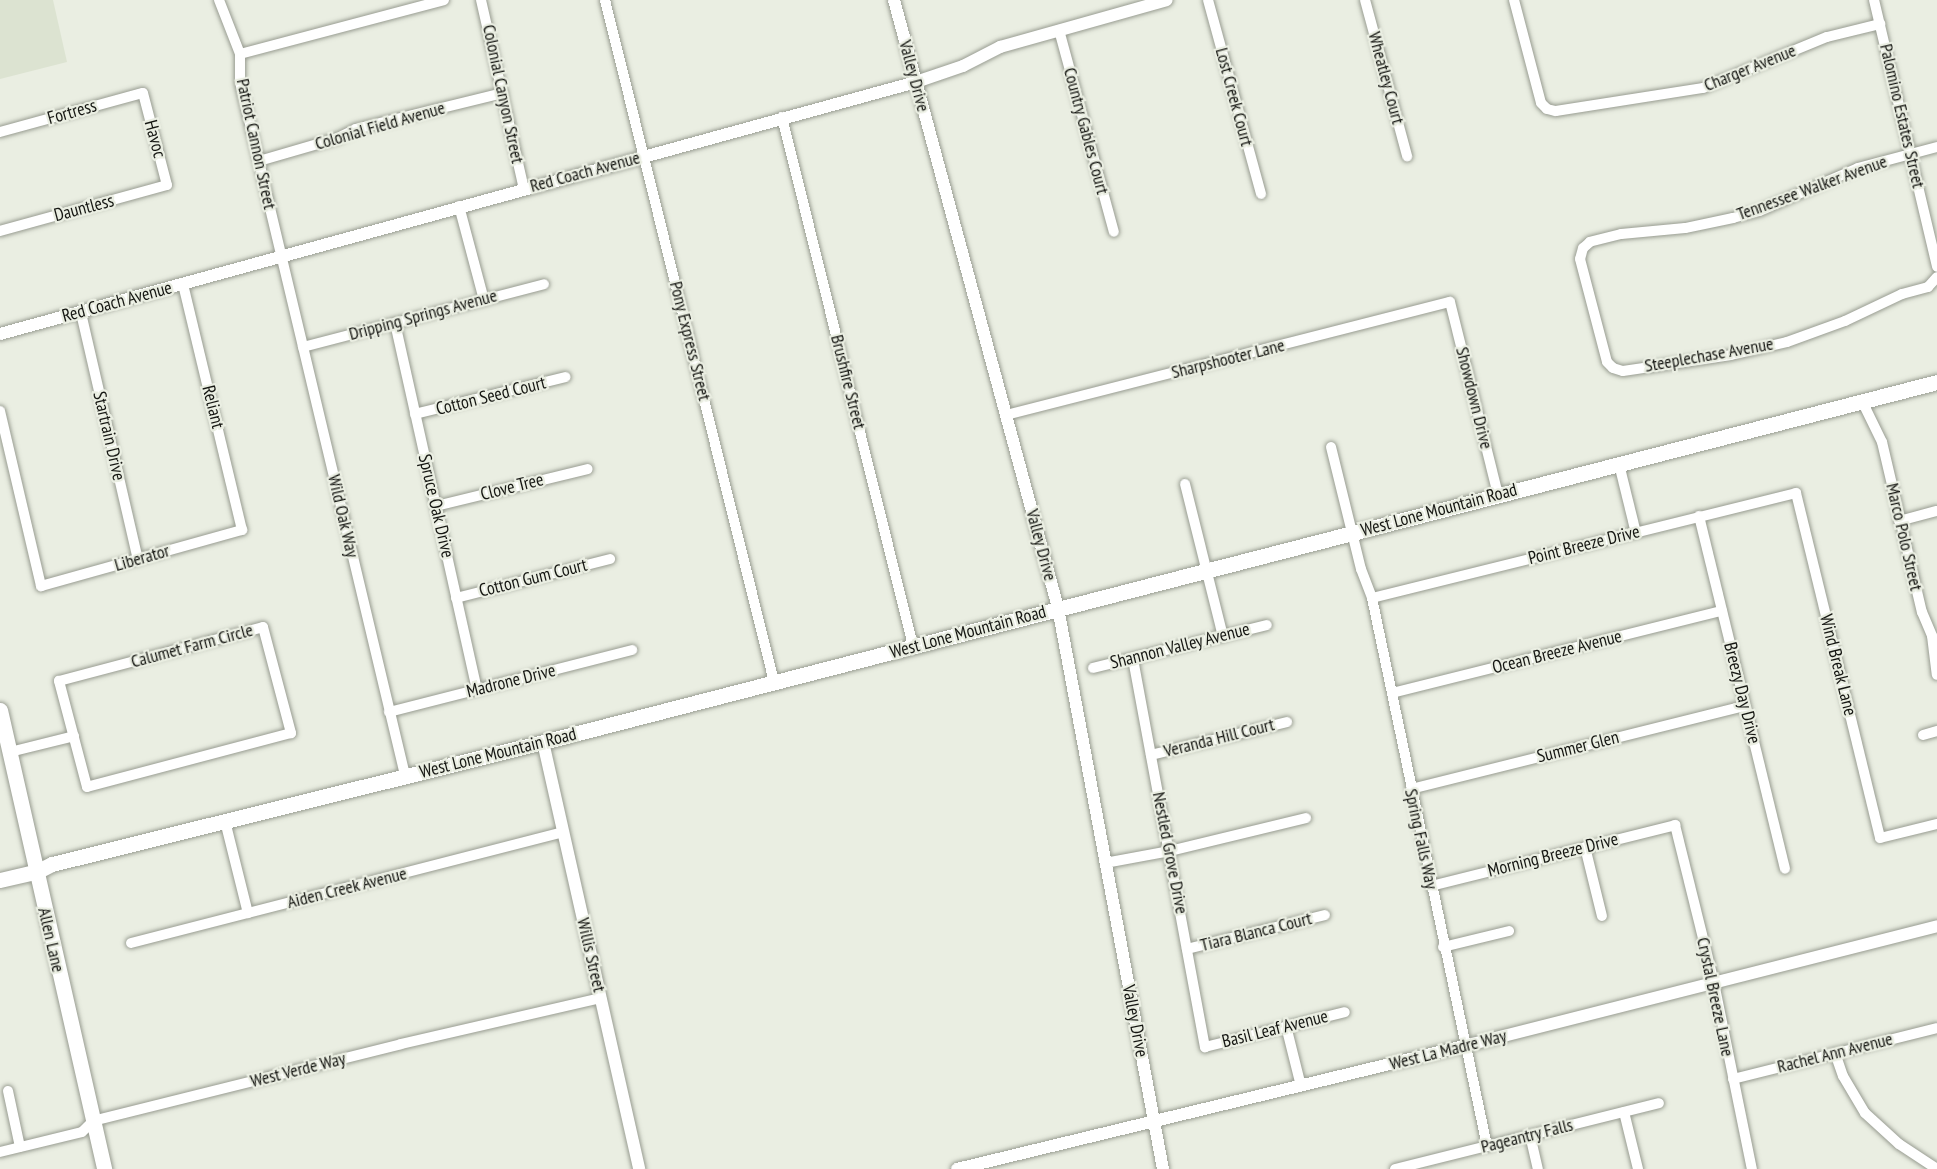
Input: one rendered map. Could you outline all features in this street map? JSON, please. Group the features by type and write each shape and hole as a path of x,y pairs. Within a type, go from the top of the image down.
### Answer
{"main road":[{"name":"West Lone Mountain Road","path":"0,880 36,872 52,864 543,742 1937,382"},
{"name":"Allen Lane","path":"0,710 104,1169"}],"street":[{"name":"Patriot Cannon Street","path":"219,0 240,54 240,82 281,256"},
{"path":"240,54 444,0"},
{"name":"Colonial Canyon Street","path":"481,0 524,189"},
{"name":"Valley Drive","path":"894,0 1058,608 1163,1169"},
{"name":"Red Coach Avenue","path":"0,334 916,82 963,66 1000,47 1167,0"},
{"name":"Lost Creek Court","path":"1208,0 1261,194"},
{"name":"Wheatley Court","path":"1365,0 1407,156"},
{"name":"Charger Avenue","path":"1514,0 1541,103 1547,109 1556,111 1703,88 1827,37 1880,24"},
{"name":"Palomino Estates Street","path":"1874,0 1937,267"},
{"name":"Pony Express Street","path":"608,1 774,682"},
{"name":"Country Gables Court","path":"1059,30 1114,232"},
{"name":"Fortress","path":"0,132 143,93"},
{"name":"Havoc","path":"143,93 167,185"},
{"name":"Colonial Field Avenue","path":"259,161 338,138 356,129 503,93"},
{"name":"Brushfire Street","path":"782,117 913,646"},
{"name":"Tennessee Walker Avenue","path":"1613,368 1607,362 1580,259 1583,248 1590,242 1621,234 1685,228 1759,211 1858,168 1937,147"},
{"name":"Dauntless","path":"0,231 167,185"},
{"path":"459,206 484,300"},
{"name":"Wild Oak Way","path":"281,256 405,776"},
{"name":"Steeplechase Avenue","path":"1613,368 1623,371 1731,355 1787,342 1845,321 1902,294 1928,287 1937,279"},
{"name":"Reliant","path":"183,284 242,530"},
{"name":"Dripping Springs Avenue","path":"303,347 544,284"},
{"name":"Sharpshooter Lane","path":"1005,415 1450,302"},
{"name":"Showdown Drive","path":"1450,302 1498,494"},
{"name":"Startrain Drive","path":"81,313 138,559"},
{"name":"Spruce Oak Drive","path":"395,323 477,689"},
{"name":"Cotton Seed Court","path":"415,414 566,377"},
{"name":"Marco Polo Street","path":"1862,401 1882,442 1922,612 1932,636 1937,675"},
{"name":"Liberator","path":"0,411 41,586 242,530"},
{"name":"Spring Falls Way","path":"1331,447 1361,569 1372,598 1443,947 1468,1045 1487,1146"},
{"path":"1619,464 1636,532"},
{"name":"Clove Tree","path":"436,506 588,469"},
{"path":"1185,484 1223,636"},
{"name":"Point Breeze Drive","path":"1372,598 1796,493"},
{"name":"Wind Break Lane","path":"1796,493 1880,838 1937,824"},
{"path":"1899,521 1937,511"},
{"name":"Breezy Day Drive","path":"1699,516 1785,869"},
{"name":"Cotton Gum Court","path":"456,598 610,559"},
{"name":"Ocean Breeze Avenue","path":"1392,693 1722,611"},
{"name":"Shannon Valley Avenue","path":"1092,668 1267,625"},
{"name":"Calumet Farm Circle","path":"263,627 291,733 87,787 74,736 59,681 263,627"},
{"name":"Madrone Drive","path":"389,712 632,650"},
{"name":"Nestled Grove Drive","path":"1133,659 1205,1047"},
{"name":"Summer Glen","path":"1411,789 1745,706"},
{"name":"Veranda Hill Court","path":"1151,755 1287,722"},
{"path":"1923,735 1937,731"},
{"path":"10,752 74,736"},
{"name":"Willis Street","path":"543,742 639,1169"},
{"path":"1105,863 1170,851 1306,818"},
{"path":"225,821 248,913"},
{"name":"Morning Breeze Drive","path":"1431,886 1675,825"},
{"name":"Crystal Breeze Lane","path":"1675,825 1714,983 1752,1169"},
{"name":"Aiden Creek Avenue","path":"131,942 563,832"},
{"path":"1585,847 1602,916"},
{"name":"Tiara Blanca Court","path":"1187,949 1325,915"},
{"name":"West La Madre Way","path":"957,1169 1468,1045 1937,926"},
{"path":"1443,947 1509,931"},
{"name":"West Verde Way","path":"0,1152 82,1132 93,1120 401,1044 601,998"},
{"name":"Basil Leaf Avenue","path":"1205,1047 1345,1012"},
{"path":"1286,1026 1300,1086"},
{"name":"Rachel Ann Avenue","path":"1733,1079 1937,1028"},
{"path":"1835,1053 1843,1076 1865,1113 1899,1144 1937,1169"},
{"path":"8,1091 20,1147"},
{"name":"Pageantry Falls","path":"1395,1169 1415,1167 1487,1146 1659,1103"},
{"path":"1624,1112 1638,1169"},
{"path":"1530,1135 1538,1169"}],"shaded area":[{"path":"0,0 53,0 67,62 0,79"}]}
